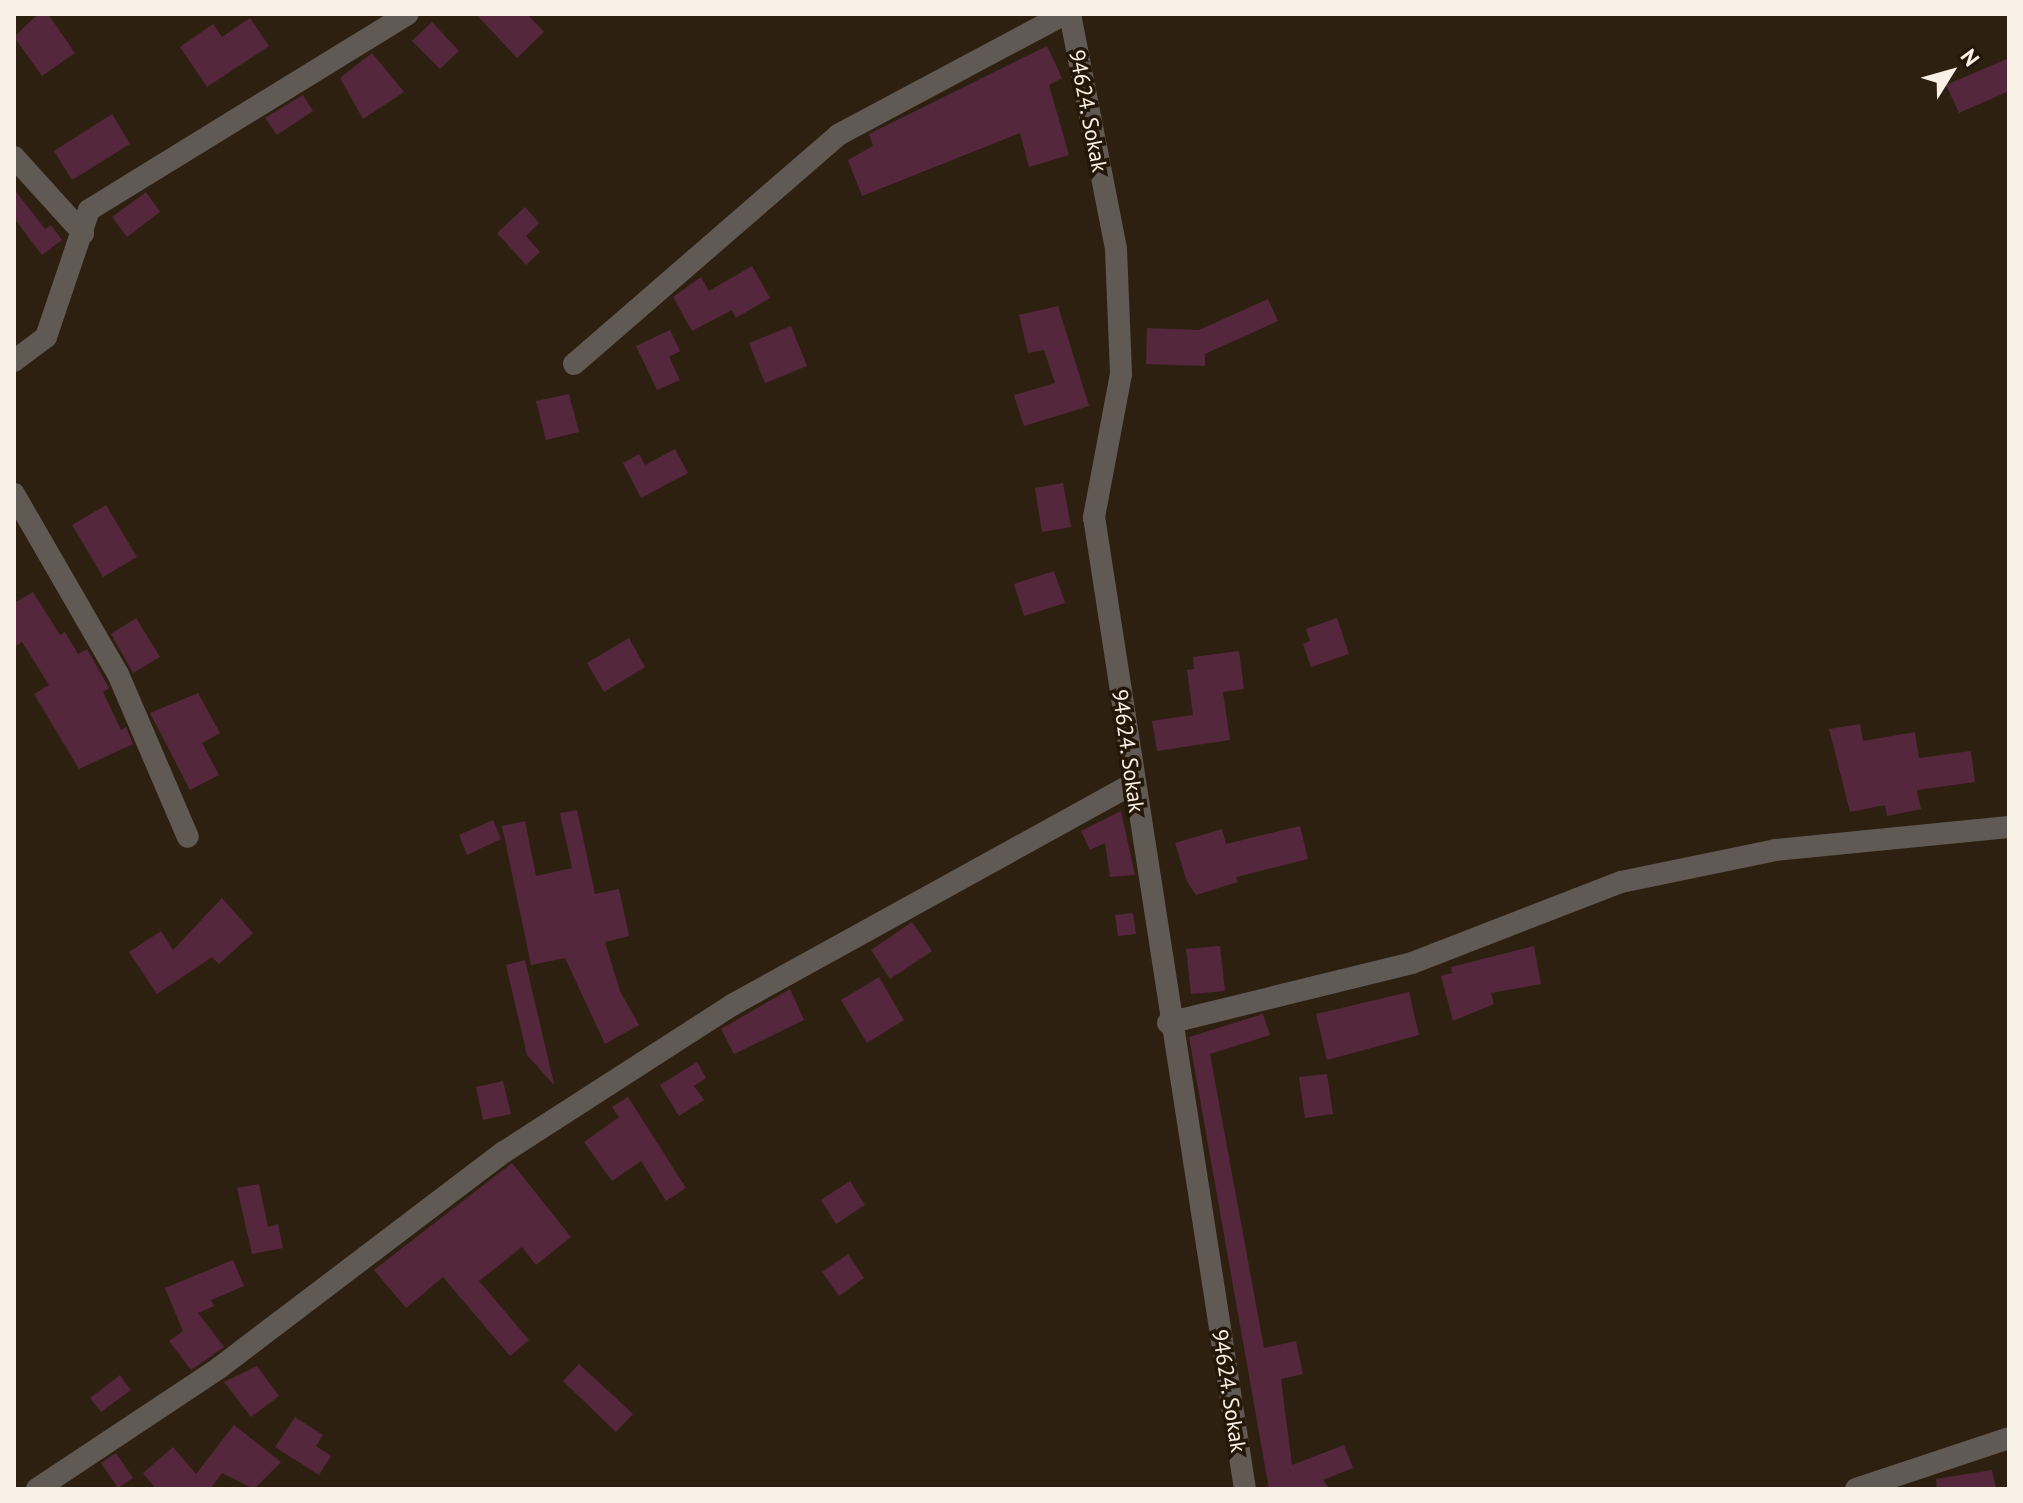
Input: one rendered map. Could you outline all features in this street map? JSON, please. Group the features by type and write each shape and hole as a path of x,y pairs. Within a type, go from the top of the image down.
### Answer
{"street":[{"path":"14,361 46,337 89,210 408,14"},
{"path":"574,364 838,135 1067,14"},
{"name":"94624. Sokak","path":"1067,14 1116,249 1121,374 1094,517 1168,1023 1245,1489"},
{"path":"14,157 83,233"},
{"path":"14,494 118,674 188,837"},
{"path":"37,1489 219,1368 504,1152 719,1013 1133,784"},
{"path":"1168,1023 1412,963 1621,882 1775,850 2009,827"},
{"path":"1856,1489 2009,1438"}],"building":[{"path":"38,14 48,14 75,53 42,76 14,37"},
{"path":"476,14 527,14 544,32 517,58"},
{"path":"250,18 269,46 207,87 180,47 213,24 222,37"},
{"path":"432,22 459,51 440,69 412,41"},
{"path":"1047,46 1062,78 1049,85 1069,155 1029,167 1020,133 862,196 848,160 873,146 869,134"},
{"path":"372,53 404,92 363,119 340,78"},
{"path":"2009,58 2009,91 1959,113 1946,85"},
{"path":"303,95 313,111 277,135 265,118"},
{"path":"112,114 130,144 72,180 54,151"},
{"path":"14,189 45,229 51,225 62,240 42,255 14,218"},
{"path":"146,192 160,212 127,237 112,217"},
{"path":"525,207 539,223 526,236 540,252 526,265 497,233"},
{"path":"752,266 770,298 736,318 732,310 692,331 673,297 701,277 709,291"},
{"path":"1268,299 1278,321 1205,354 1205,366 1146,364 1147,328 1199,330"},
{"path":"1058,306 1089,406 1024,426 1014,395 1055,383 1044,350 1028,353 1019,315"},
{"path":"791,326 807,366 765,383 749,343"},
{"path":"670,330 680,351 669,357 680,380 657,390 636,346"},
{"path":"569,394 579,432 546,440 536,401"},
{"path":"675,449 688,473 641,498 623,463 639,454 645,465"},
{"path":"1063,483 1071,527 1042,532 1035,488"},
{"path":"106,505 137,557 103,577 72,525"},
{"path":"1054,571 1065,603 1024,616 1014,584"},
{"path":"33,592 60,635 65,632 78,654 87,649 109,688 103,692 121,730 126,727 133,744 79,769 34,694 49,685 22,642 14,647 14,603"},
{"path":"136,618 160,657 133,673 111,634"},
{"path":"1337,618 1349,654 1311,667 1303,644 1310,641 1306,629"},
{"path":"629,638 645,667 604,692 587,663"},
{"path":"1239,651 1244,689 1223,692 1230,740 1157,751 1152,721 1193,715 1187,670 1194,669 1193,657"},
{"path":"198,693 220,733 202,743 219,775 190,790 150,713"},
{"path":"1860,724 1863,741 1915,732 1919,758 1971,751 1975,782 1917,790 1921,809 1887,816 1885,805 1850,812 1829,729"},
{"path":"577,810 595,894 619,889 629,936 605,942 620,991 639,1025 605,1044 565,958 531,965 502,826 525,821 536,876 572,868 560,813"},
{"path":"1121,811 1135,875 1110,877 1105,843 1090,850 1081,831"},
{"path":"493,820 501,839 467,855 459,835"},
{"path":"1300,826 1308,859 1236,877 1238,882 1196,895 1187,882 1175,843 1222,829 1226,844"},
{"path":"222,898 253,933 219,964 212,957 157,994 129,952 161,931 173,950"},
{"path":"1133,913 1136,934 1118,936 1115,915"},
{"path":"912,922 932,951 890,979 871,950"},
{"path":"1220,946 1225,991 1191,994 1186,949"},
{"path":"1534,946 1541,984 1491,993 1494,1004 1453,1021 1441,976 1452,973 1451,967"},
{"path":"525,960 554,1084 527,1055 506,965"},
{"path":"879,977 904,1020 867,1043 841,1000"},
{"path":"790,989 804,1020 734,1054 721,1029"},
{"path":"1409,992 1419,1035 1327,1060 1316,1014"},
{"path":"1263,1014 1270,1035 1210,1054 1264,1348 1296,1341 1303,1374 1281,1379 1292,1465 1344,1445 1353,1468 1323,1480 1330,1489 1269,1489 1189,1037"},
{"path":"697,1062 706,1078 694,1086 704,1100 679,1116 660,1085"},
{"path":"1327,1074 1333,1114 1305,1118 1299,1077"},
{"path":"503,1081 511,1114 483,1120 476,1087"},
{"path":"628,1097 686,1188 666,1201 641,1161 612,1181 584,1142 619,1117 612,1107"},
{"path":"512,1163 571,1237 536,1265 522,1247 479,1281 529,1340 510,1356 443,1277 406,1308 374,1270"},
{"path":"850,1181 865,1205 836,1224 821,1200"},
{"path":"259,1184 268,1227 278,1224 283,1248 252,1254 237,1188"},
{"path":"848,1254 864,1278 839,1296 822,1272"},
{"path":"233,1260 244,1286 211,1300 214,1306 198,1313 224,1347 191,1370 169,1341 183,1331 165,1288"},
{"path":"579,1364 633,1414 616,1432 563,1381"},
{"path":"257,1366 279,1396 251,1417 224,1382"},
{"path":"120,1375 131,1390 101,1412 90,1398"},
{"path":"295,1417 323,1435 316,1446 331,1456 319,1475 275,1447"},
{"path":"234,1425 281,1462 254,1489 222,1473 210,1489 156,1489 143,1473 173,1447 196,1474"},
{"path":"116,1453 133,1478 118,1488 101,1463"},
{"path":"1992,1470 1996,1489 1937,1489 1936,1479"}]}
